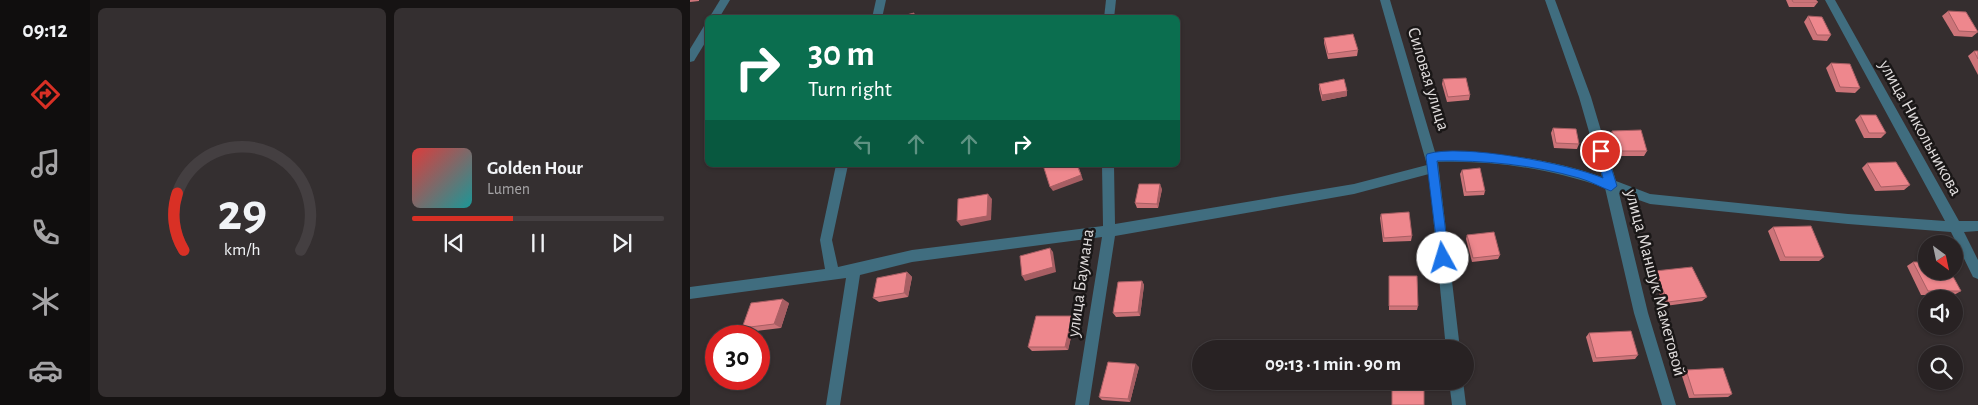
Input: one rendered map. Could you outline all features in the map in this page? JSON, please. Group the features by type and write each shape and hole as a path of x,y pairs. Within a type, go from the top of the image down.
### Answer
{"street":[{"path":"716,15 725,0"},
{"path":"878,15 881,0"},
{"path":"1109,15 1111,0"},
{"name":"Силовая улица","path":"1385,0 1432,163 1452,340"},
{"name":"улица Маншук Маметовой","path":"1550,0 1586,97 1611,186 1641,313 1669,405"},
{"name":"улица Никольникова","path":"1830,0 1955,227 1978,273"},
{"path":"690,58 705,34"},
{"path":"690,293 854,270 912,256 1109,231 1354,189 1432,163 1466,156 1523,162 1581,174 1611,186 1660,200 1848,219 1955,227 1978,226"},
{"path":"833,273 826,240 842,167"},
{"name":"улица Баумана","path":"1082,405 1109,231 1108,167"},
{"path":"833,405 854,270"},
{"path":"1457,390 1459,405"}],"building":[{"path":"1792,0 1816,0 1818,2 1793,2"},
{"path":"1948,11 1966,12 1978,32 1959,31"},
{"path":"1808,16 1822,17 1831,35 1817,35"},
{"path":"1353,34 1358,50 1328,54 1324,38"},
{"path":"1974,51 1978,51 1978,59"},
{"path":"1831,63 1850,64 1860,88 1840,87"},
{"path":"1466,78 1470,95 1448,97 1443,79"},
{"path":"1344,79 1347,91 1322,95 1319,84"},
{"path":"1860,115 1876,115 1886,133 1869,133"},
{"path":"1553,128 1576,129 1579,144 1556,143"},
{"path":"1641,130 1647,151 1619,151 1612,131"},
{"path":"1896,162 1910,185 1881,187 1867,163"},
{"path":"1044,167 1078,167 1081,175 1050,187"},
{"path":"1480,168 1485,191 1466,192 1462,170"},
{"path":"1139,184 1160,184 1157,204 1135,203"},
{"path":"988,194 987,216 957,221 958,199"},
{"path":"1409,212 1412,236 1384,238 1381,214"},
{"path":"1811,226 1824,257 1785,257 1773,227"},
{"path":"1494,232 1500,255 1473,258 1467,235"},
{"path":"1050,248 1053,267 1022,276 1020,256"},
{"path":"1913,262 1918,262 1918,272"},
{"path":"1692,267 1707,297 1668,302 1655,271"},
{"path":"907,272 904,293 873,298 877,278"},
{"path":"1389,276 1417,276 1418,306 1389,306"},
{"path":"1922,280 1955,280 1960,290 1927,290"},
{"path":"1142,281 1138,312 1113,313 1118,282"},
{"path":"783,299 774,324 766,325 743,325 751,303"},
{"path":"1036,316 1072,316 1065,347 1028,347"},
{"path":"1631,331 1638,355 1596,358 1589,333"},
{"path":"1108,362 1136,364 1128,399 1099,397"},
{"path":"1723,368 1732,394 1694,395 1686,370"},
{"path":"1392,390 1424,390 1424,405 1392,405"}],"route":[{"path":"1443,258 1434,168 1431,157 1466,156 1523,162 1581,174 1611,186 1601,151"}]}
